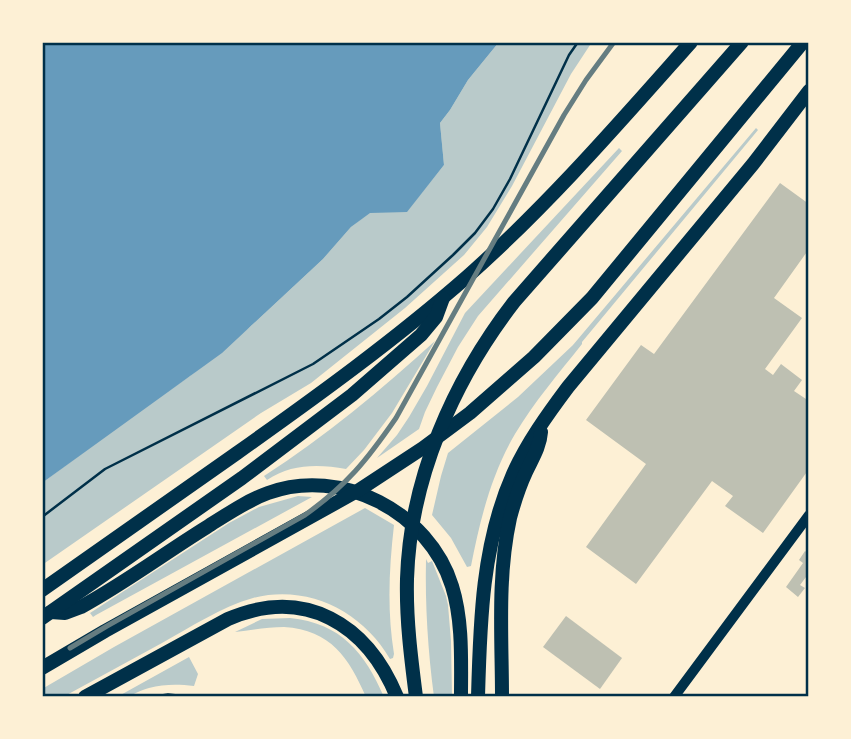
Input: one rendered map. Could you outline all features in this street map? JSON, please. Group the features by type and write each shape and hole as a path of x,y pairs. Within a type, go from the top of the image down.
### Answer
{"highway":[{"path":"42,590 320,394 443,297 495,252 557,191 691,42"},
{"path":"416,697 408,617 410,547 423,484 447,413 473,362 505,313 743,42"},
{"path":"42,668 359,490 423,448 482,403 534,357 592,298 803,42"},
{"path":"478,697 482,610 493,533 513,474 556,402 768,145 809,91"},
{"path":"47,615 242,478 332,410 421,335 436,317 443,297"},
{"path":"502,697 501,601 506,541 517,494 539,443 541,424"},
{"path":"47,615 77,610 259,496 297,486 342,488 388,506 417,529 439,556 456,600 461,697"},
{"path":"85,697 228,619 252,610 281,606 318,612 346,627 375,656 397,697"}],"street":[{"path":"674,697 809,515"}],"lane":[{"path":"155,697 187,697"}],"path":[{"path":"42,517 105,469 313,363 379,319 453,256 475,233 510,179 569,55 579,42"}],"shaded area":[{"path":"499,42 592,42 571,74 512,186 487,227 464,255 405,308 311,383 261,413 42,565 42,483 190,376 251,326 323,259 351,227 370,212 407,211 444,165 440,123 468,80"},
{"path":"756,128 758,130 582,342 522,422 493,482 471,566 467,567 451,538 432,515 448,453 518,397 573,345"},
{"path":"619,148 622,151 478,316 437,387 419,429 377,458 409,417 465,313"},
{"path":"435,341 392,413 346,469 325,466 295,468 267,480 264,476 352,412"},
{"path":"298,496 312,497 93,617 90,613 229,523 259,507"},
{"path":"365,508 394,525 390,590 393,658 390,659 365,627 332,605 313,598 274,595 253,598 218,612 63,697 42,697 42,689"},
{"path":"426,559 428,563 432,561 448,605 452,697 434,697 427,628"},
{"path":"290,618 324,626 349,643 368,667 384,697 366,697 353,670 336,648 314,634 284,627 235,632 262,619"},
{"path":"189,657 198,674 194,686 160,686 117,697"}],"water":[{"path":"42,42 499,42 468,80 440,123 444,165 407,212 370,213 351,227 323,259 222,353 42,483"}],"building":[{"path":"780,183 809,204 809,249 774,298 802,318 765,369 773,375 781,364 802,380 794,391 806,399 809,395 809,469 763,533 725,506 733,496 712,481 636,584 586,547 646,464 586,420 641,345 654,354"},
{"path":"805,551 809,554 809,573 800,585 805,588 798,597 786,587 803,563 799,560"},
{"path":"566,616 622,658 600,689 543,647"}],"railway":[{"path":"70,648 305,515 355,471 396,418 564,115 614,42"}]}
